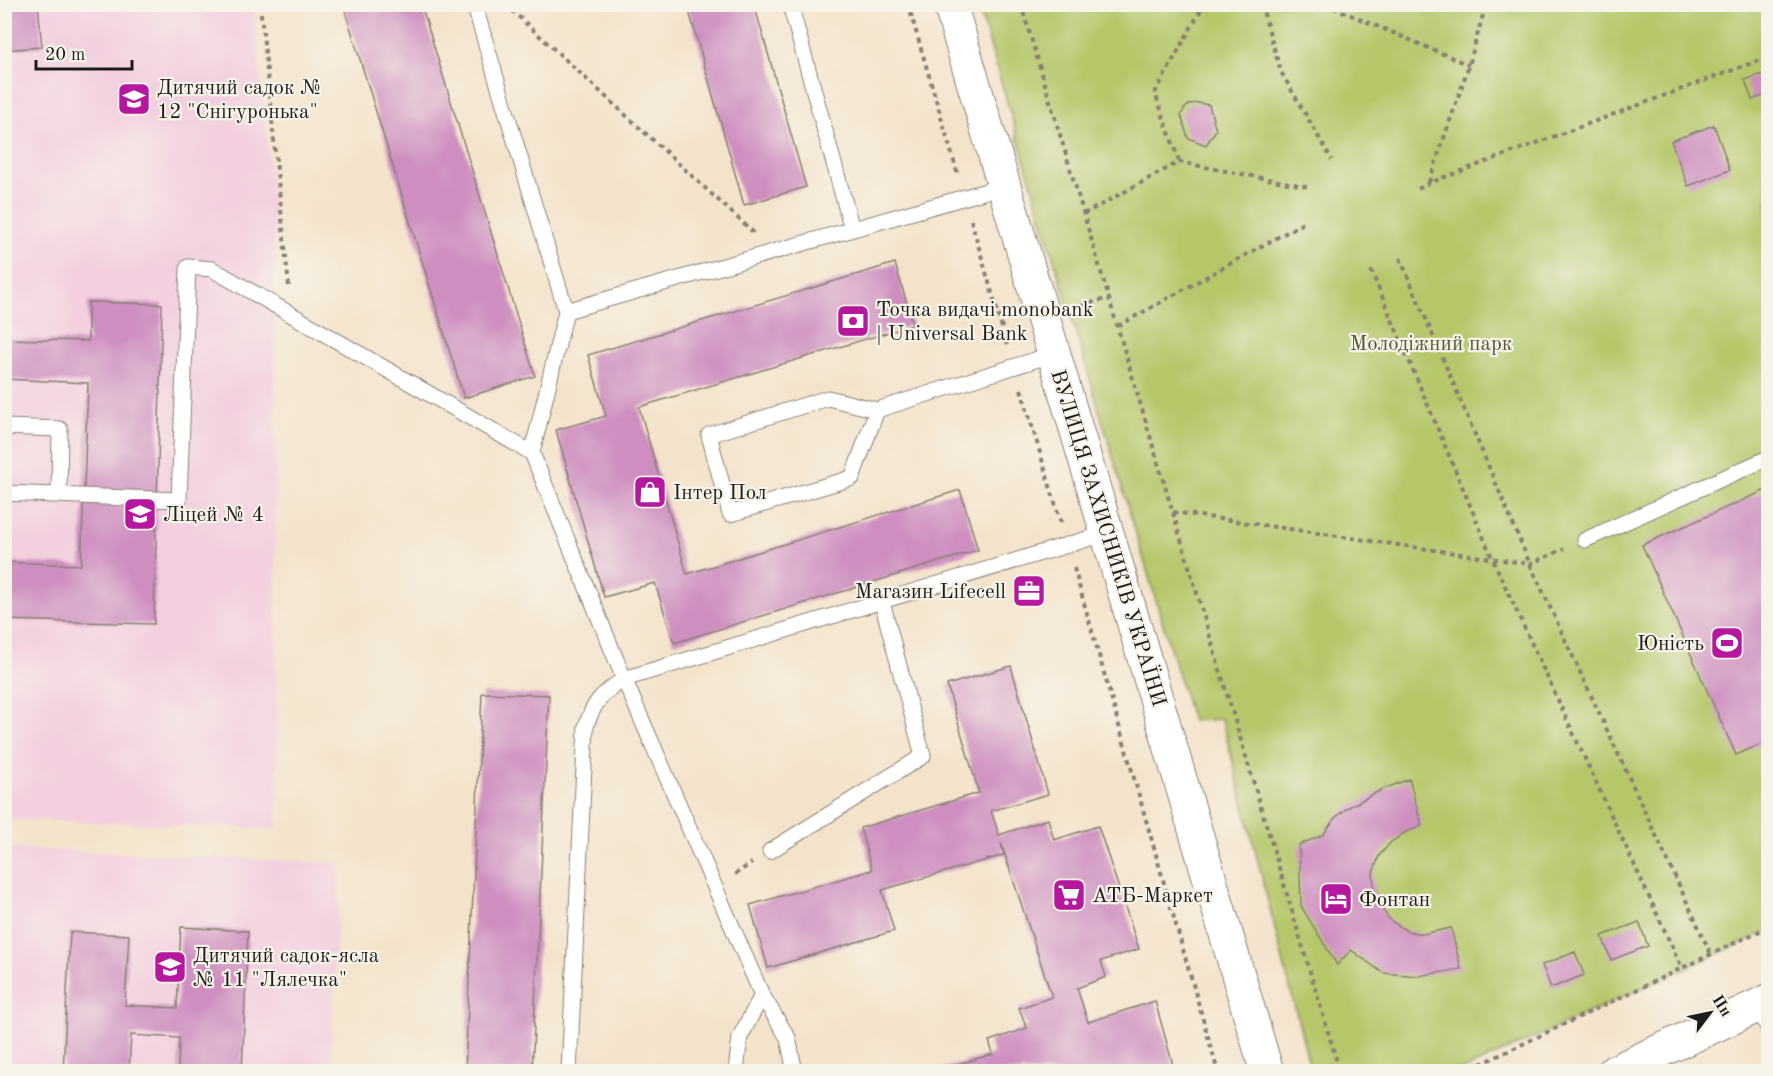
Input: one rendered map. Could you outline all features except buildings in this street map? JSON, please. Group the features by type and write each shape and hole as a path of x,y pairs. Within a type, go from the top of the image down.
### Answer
{"main road":[{"name":"ВУЛИЦЯ ЗАХИСНИКІВ УКРАЇНИ","path":"950,4 1267,1071"},
{"path":"1614,1071 1765,1011"}],"lane":[{"path":"474,4 566,311 532,453 624,680 762,995 789,1038 795,1071"},
{"path":"790,4 852,229"},
{"path":"566,311 1004,186"},
{"path":"4,493 179,501 188,267 212,269 532,453"},
{"path":"877,410 852,478 730,514 709,435 828,398 877,410 1054,354"},
{"path":"4,428 60,429 58,494"},
{"path":"1585,540 1768,458"},
{"path":"569,1071 586,726 592,708 606,690 624,680 1107,533"},
{"path":"770,851 923,756 882,602"},
{"path":"736,1071 740,1037 762,995"}],"path":[{"path":"260,4 292,315"},
{"path":"504,4 775,251"},
{"path":"1020,4 1340,1071"},
{"path":"1179,162 1155,93 1204,4"},
{"path":"1261,4 1281,72 1332,160"},
{"path":"1325,4 1468,65"},
{"path":"1429,183 1486,4"},
{"path":"1418,189 1768,57"},
{"path":"1084,214 1179,162 1308,187"},
{"path":"1118,326 1305,222"},
{"path":"1400,258 1530,564 1711,954"},
{"path":"1371,270 1493,560 1682,968"},
{"path":"1173,512 1530,564 1585,540"},
{"path":"715,888 770,851"},
{"path":"1464,1071 1768,927"}],"shaded area":[{"name":"Ліцей № 4","path":"5,5 253,5 274,209 277,829 5,819"},
{"name":"Дитячий садок-ясла № 11 \"Лялечка\"","path":"5,848 340,863 330,1071 5,1072"}],"green space":[{"name":"Молодіжний парк","path":"978,5 1768,5 1768,931 1461,1071 1311,1071 1222,719 1192,721"}],"place":[{"name":"Дитячий садок № 12 \"Снігуронька\"","path":"134,99"},
{"name":"Точка видачі monobank | Universal Bank","path":"853,321"},
{"name":"Інтер Пол","path":"650,492"},
{"name":"Ліцей № 4","path":"140,514"},
{"name":"Магазин Lifecell","path":"1029,591"},
{"name":"Юність","path":"1727,643"},
{"name":"АТБ-Маркет","path":"1069,895"},
{"name":"Фонтан","path":"1336,899"},
{"name":"Дитячий садок-ясла № 11 \"Лялечка\"","path":"170,967"}]}
